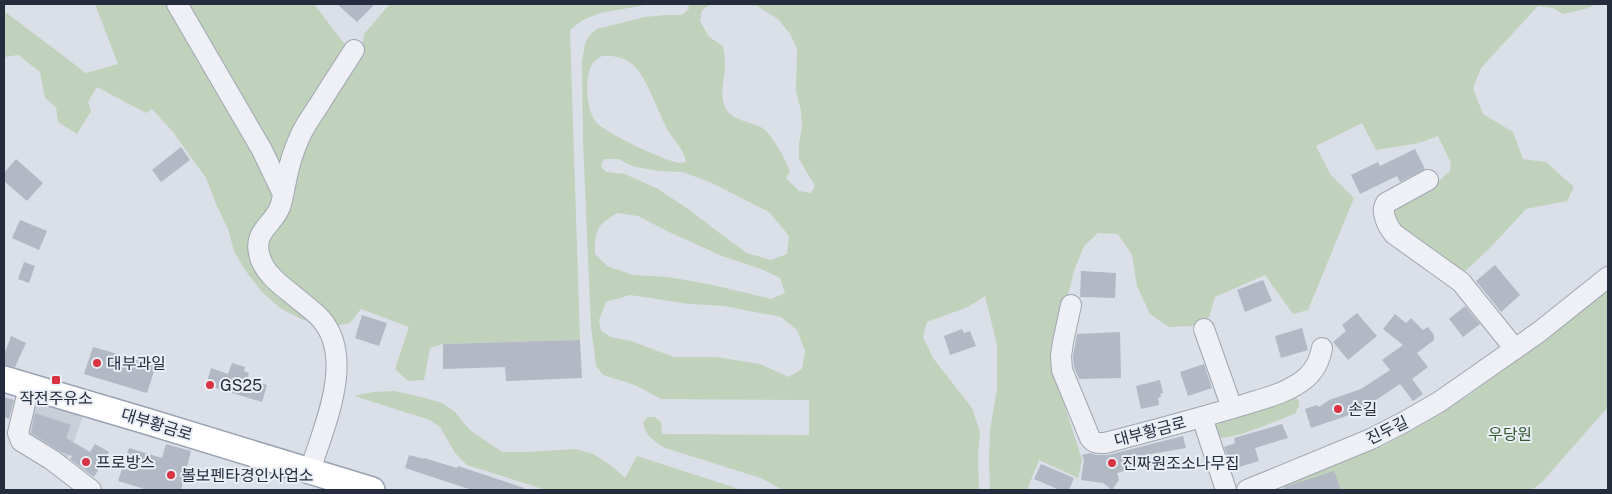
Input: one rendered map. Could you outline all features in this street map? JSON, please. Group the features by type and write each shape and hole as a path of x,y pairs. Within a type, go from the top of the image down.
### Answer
{"main road":[{"name":"대부황금로","path":"4,379 372,490"}],"street":[{"path":"177,4 262,150 283,194"},
{"path":"310,471 333,397 336,360 333,340 320,318 264,267 259,255 259,237 280,206 289,167 301,133 354,50"},
{"path":"1428,180 1386,203 1383,207 1390,229 1394,234 1461,282 1515,349"},
{"name":"진두길","path":"1248,490 1371,439 1404,422 1459,389 1515,349 1608,277"},
{"name":"대부황금로","path":"1072,305 1063,342 1062,370 1093,442 1105,443 1202,417 1276,394 1306,378 1315,368 1322,348"},
{"path":"1204,329 1232,408"},
{"path":"29,387 18,433 19,438 91,490"},
{"name":"대부황금로","path":"1202,417 1226,490"}],"shaded area":[{"path":"30,398 84,414 65,465 23,441"}],"green space":[{"path":"95,4 172,4 277,197 253,248 318,323 301,319 280,308 261,291 245,270 234,251 228,229 206,178 173,132 152,109 146,113 97,87 88,102 91,111 77,134 58,122 56,107 45,98 40,72 18,55 4,57 4,11 86,73 118,64"},
{"path":"182,4 314,4 349,50 281,181"},
{"path":"390,4 648,4 598,14 579,23 570,30 580,340 443,344 430,348 424,380 408,381 395,369 409,327 361,309 350,323 335,326 267,265 264,233 297,157 362,50 364,34"},
{"path":"688,4 711,4 702,10 700,21 709,37 723,46 725,65 722,96 728,112 732,116 764,129 779,149 790,171 786,178 799,191 811,193 815,186 799,159 802,127 801,111 796,91 797,48 790,34 778,19 757,6 744,4 1597,4 1563,14 1553,8 1538,6 1481,68 1473,88 1483,114 1513,132 1523,159 1546,162 1574,187 1567,201 1526,209 1491,247 1460,276 1393,224 1392,206 1440,180 1450,171 1451,163 1438,136 1419,143 1376,150 1362,123 1316,146 1330,174 1354,198 1308,310 1293,314 1265,275 1215,297 1209,317 1192,326 1169,327 1150,314 1137,286 1132,255 1118,234 1098,233 1084,246 1074,271 1067,299 1060,391 1082,460 1078,478 1039,460 1027,490 990,490 990,430 997,389 997,345 985,296 968,307 927,322 923,337 933,358 972,408 980,432 978,455 979,490 783,490 761,478 665,448 648,435 643,422 648,417 655,417 661,422 662,434 809,435 809,400 661,399 635,385 603,375 596,366 591,327 583,141 582,61 585,44 589,36 597,29 645,17 682,15 689,9","holes":["602,56 610,56 627,61 637,69 647,85 669,132 683,153 686,162 679,163 649,152 611,133 596,122 590,110 587,93 588,76 594,62","604,159 618,159 635,167 683,172 712,183 769,212 789,236 787,254 771,260 747,253 658,189 625,174 606,172 601,166","617,213 638,216 722,256 761,269 780,278 785,293 771,299 713,285 668,277 633,275 607,266 595,254 596,234 605,222","630,295 689,304 724,306 781,317 797,330 805,351 802,369 789,377 760,364 716,357 674,357 631,341 611,337 601,331 599,320 606,302"]},
{"name":"우당원","path":"1608,283 1608,407 1542,482 1532,490 1285,490 1283,483 1344,462 1386,444 1421,425 1472,393 1575,315"},
{"path":"395,391 442,403 455,412 470,430 503,452 576,449 593,454 612,466 625,478 637,456 742,490 546,490 467,465 455,453 440,427 430,420 354,396 373,392"},
{"path":"1294,395 1299,401 1295,414 1246,433 1216,438 1212,419"}],"building":[{"path":"337,4 375,4 357,22"},
{"path":"181,147 190,160 161,182 152,170"},
{"path":"1415,149 1425,169 1400,182 1397,176 1360,194 1351,175 1378,162 1380,166"},
{"path":"16,159 43,183 27,201 4,181 4,173"},
{"path":"20,220 47,231 39,250 12,238"},
{"path":"24,262 35,266 29,283 18,279"},
{"path":"1495,265 1520,295 1501,312 1476,281"},
{"path":"1081,271 1116,273 1115,298 1080,297"},
{"path":"1263,280 1272,301 1245,312 1237,290"},
{"path":"1465,306 1480,324 1463,337 1449,319"},
{"path":"1357,313 1377,336 1348,360 1333,342 1346,331 1342,325"},
{"path":"1395,314 1406,323 1411,318 1423,330 1428,327 1434,335 1434,340 1417,353 1428,367 1412,379 1423,394 1413,401 1400,384 1358,412 1311,428 1305,409 1317,405 1319,407 1329,400 1361,389 1390,370 1382,360 1403,345 1383,329"},
{"path":"362,315 387,323 379,346 355,338"},
{"path":"1302,328 1308,350 1281,358 1275,336"},
{"path":"962,329 964,333 970,331 976,346 950,355 944,336"},
{"path":"1120,332 1121,378 1079,379 1074,367 1073,356 1077,334"},
{"path":"11,336 26,343 15,367 4,365 4,355"},
{"path":"580,340 582,378 506,381 505,367 443,369 443,344"},
{"path":"93,347 156,365 147,393 84,374"},
{"path":"232,363 245,367 244,371 249,373 247,379 267,385 262,402 206,385 211,368 228,374"},
{"path":"1204,364 1212,388 1188,396 1180,372"},
{"path":"1160,380 1163,393 1158,398 1159,405 1141,409 1136,386"},
{"path":"4,397 14,400 9,419 4,417"},
{"path":"35,413 71,425 66,438 90,452 95,444 109,452 103,466 101,465 94,477 70,459 72,456 61,452 31,433"},
{"path":"1282,424 1288,438 1255,448 1259,461 1232,469 1224,447 1235,443 1234,438"},
{"path":"1183,436 1186,448 1145,455 1148,465 1117,473 1119,480 1112,490 1103,483 1081,480 1084,460 1082,455 1090,453 1108,455"},
{"path":"166,444 191,451 181,490 148,490 118,481 129,448 162,458"},
{"path":"409,455 457,468 458,466 524,488 523,490 472,490 405,468"},
{"path":"1041,464 1074,478 1069,490 1060,490 1034,479"},
{"path":"1334,471 1341,490 1284,490 1283,488 1285,487"}],"place":[{"name":"대부과일","path":"97,363"},
{"name":"작전주유소","path":"56,380"},
{"name":"GS25","path":"210,385"},
{"name":"손길","path":"1338,409"},
{"name":"프로방스","path":"86,462"},
{"name":"진짜원조소나무집","path":"1112,463"},
{"name":"볼보펜타경인사업소","path":"171,475"}]}
